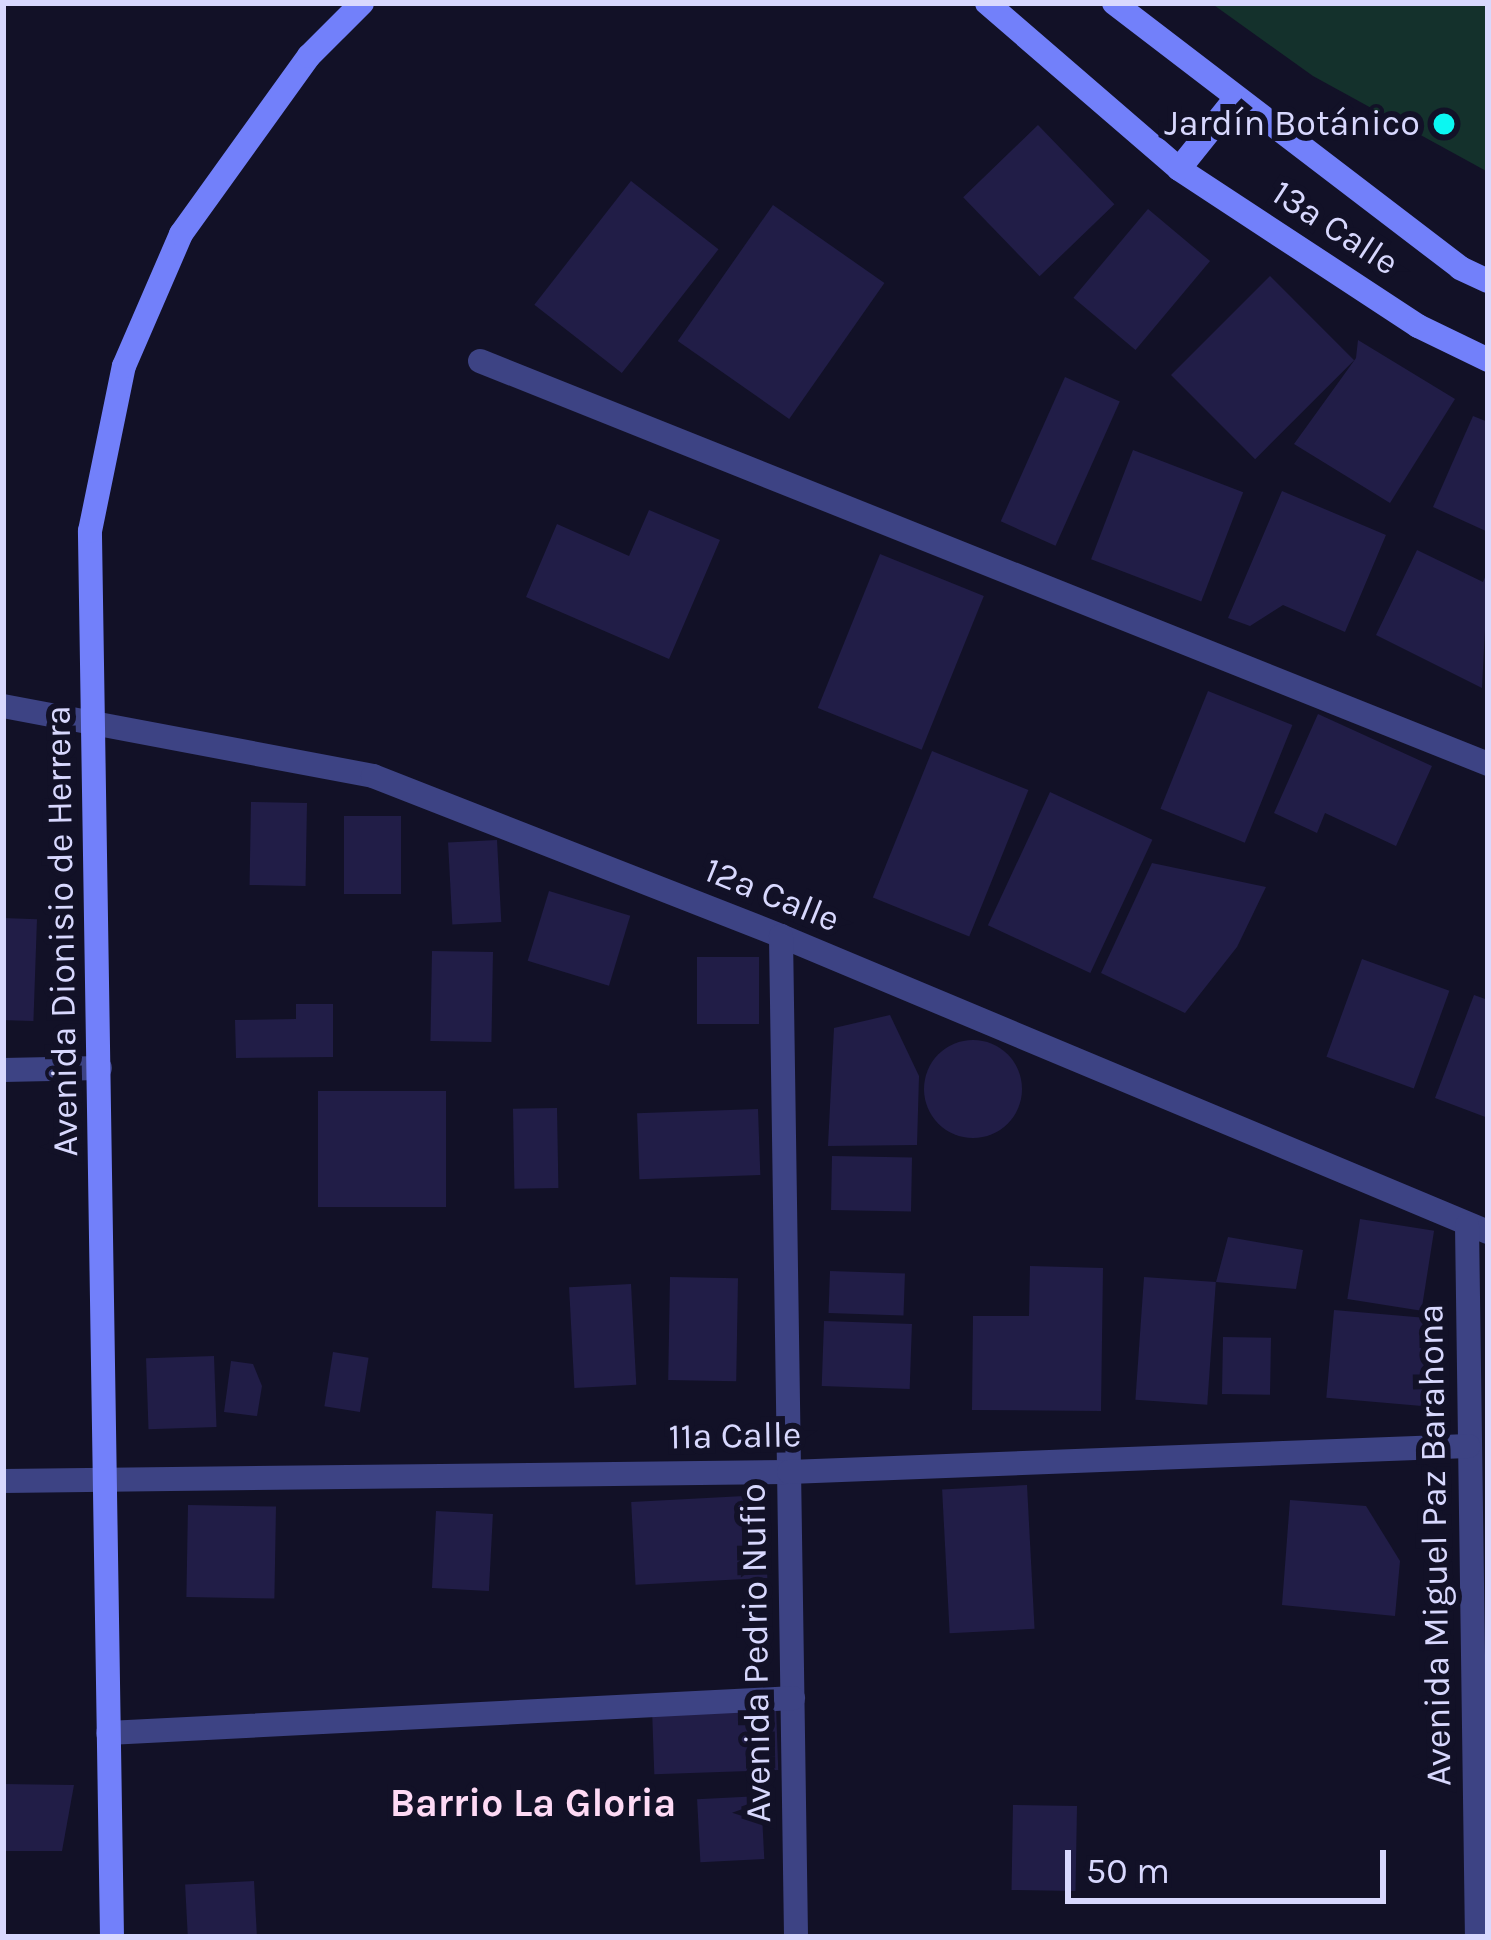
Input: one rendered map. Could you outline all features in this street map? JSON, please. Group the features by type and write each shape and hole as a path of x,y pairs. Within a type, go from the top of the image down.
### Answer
{"street":[{"name":"Avenida Dionisio de Herrera","path":"112,1937 97,718 90,531 124,366 181,234 309,56 362,3"},
{"name":"13a Calle","path":"987,3 1179,169 1418,326 1488,359"},
{"name":"13a Calle","path":"1114,3 1235,99 1488,281"},
{"path":"1179,169 1235,99"},
{"path":"480,361 1488,764"},
{"name":"12a Calle","path":"3,706 97,718 373,776 781,936 1478,1228"},
{"name":"Avenida Pedrio Nufio","path":"781,936 796,1937"},
{"path":"3,1070 100,1068"},
{"name":"Avenida Miguel Paz Barahona","path":"1477,1937 1468,1446 1478,1228"},
{"name":"11a Calle","path":"3,1480 789,1472 1468,1446"},
{"path":"108,1732 793,1698"}],"green space":[{"name":"Jardín Botánico","path":"1211,3 1488,3 1488,172 1313,76"}],"building":[{"path":"1038,125 1114,204 1040,276 963,197"},
{"path":"631,181 718,249 622,373 534,305"},
{"path":"773,205 884,283 789,419 678,341"},
{"path":"1148,209 1210,261 1135,350 1073,298"},
{"path":"1270,276 1354,360 1255,459 1171,375"},
{"path":"1358,340 1455,399 1390,503 1294,444 1356,358"},
{"path":"1065,377 1120,401 1056,546 1001,521"},
{"path":"1473,416 1488,422 1488,532 1433,507"},
{"path":"1133,450 1243,492 1201,602 1091,559"},
{"path":"1282,491 1386,535 1345,632 1283,605 1250,626 1228,618"},
{"path":"649,510 720,540 669,659 526,597 557,524 629,556"},
{"path":"1417,550 1483,582 1488,570 1482,688 1376,635"},
{"path":"880,554 984,596 922,750 818,708"},
{"path":"1208,691 1292,725 1245,843 1160,809"},
{"path":"1318,714 1432,766 1396,846 1325,813 1317,833 1274,813"},
{"path":"932,751 1028,790 969,936 873,897"},
{"path":"1050,792 1152,840 1090,973 988,925"},
{"path":"251,802 307,803 306,886 250,885"},
{"path":"344,816 401,816 401,894 344,894"},
{"path":"497,840 501,922 452,924 448,843"},
{"path":"1152,863 1266,887 1237,947 1185,1013 1101,973"},
{"path":"549,891 630,916 609,986 528,961"},
{"path":"3,918 37,919 33,1021 3,1020"},
{"path":"432,951 493,952 491,1042 430,1041"},
{"path":"697,957 759,957 759,1024 697,1024"},
{"path":"1362,959 1449,991 1414,1089 1326,1057"},
{"path":"1474,995 1488,1000 1488,1118 1435,1098"},
{"path":"296,1004 333,1004 333,1057 236,1058 235,1020 296,1019"},
{"path":"890,1015 919,1076 917,1145 828,1146 834,1028"},
{"path":"973,1040 1008,1054 1022,1089 1008,1124 973,1138 938,1124 924,1089 938,1054"},
{"path":"318,1091 446,1091 446,1207 318,1207"},
{"path":"557,1108 558,1188 514,1189 513,1109"},
{"path":"758,1109 760,1175 639,1179 637,1113"},
{"path":"832,1156 912,1157 911,1211 831,1210"},
{"path":"1360,1219 1434,1231 1421,1311 1347,1299"},
{"path":"1228,1237 1303,1250 1296,1289 1216,1282"},
{"path":"1030,1266 1103,1268 1101,1411 972,1410 973,1316 1029,1316"},
{"path":"830,1271 905,1274 903,1316 829,1313"},
{"path":"670,1277 738,1278 736,1381 668,1380"},
{"path":"1144,1277 1216,1282 1207,1405 1135,1400"},
{"path":"631,1284 636,1385 574,1388 569,1287"},
{"path":"1334,1310 1430,1318 1422,1406 1326,1398"},
{"path":"824,1321 912,1324 910,1389 822,1386"},
{"path":"1223,1337 1271,1338 1270,1395 1222,1394"},
{"path":"333,1352 369,1358 360,1412 324,1406"},
{"path":"214,1356 216,1427 149,1429 146,1358"},
{"path":"231,1361 253,1364 262,1386 257,1416 224,1412"},
{"path":"1027,1485 1035,1629 950,1633 942,1489"},
{"path":"763,1495 767,1578 636,1585 631,1502"},
{"path":"1290,1500 1366,1506 1400,1561 1395,1616 1282,1605"},
{"path":"188,1505 276,1507 274,1599 186,1597"},
{"path":"436,1511 493,1514 489,1591 432,1588"},
{"path":"776,1706 778,1770 654,1774 652,1710"},
{"path":"3,1784 74,1785 62,1851 3,1851"},
{"path":"761,1796 764,1859 700,1862 697,1799"},
{"path":"1013,1805 1077,1806 1076,1891 1012,1890"},
{"path":"254,1881 257,1937 188,1937 185,1885"}],"place":[{"name":"Jardín Botánico","path":"1444,124"}],"district":[{"name":"Barrio La Gloria","path":"533,1803"}]}
